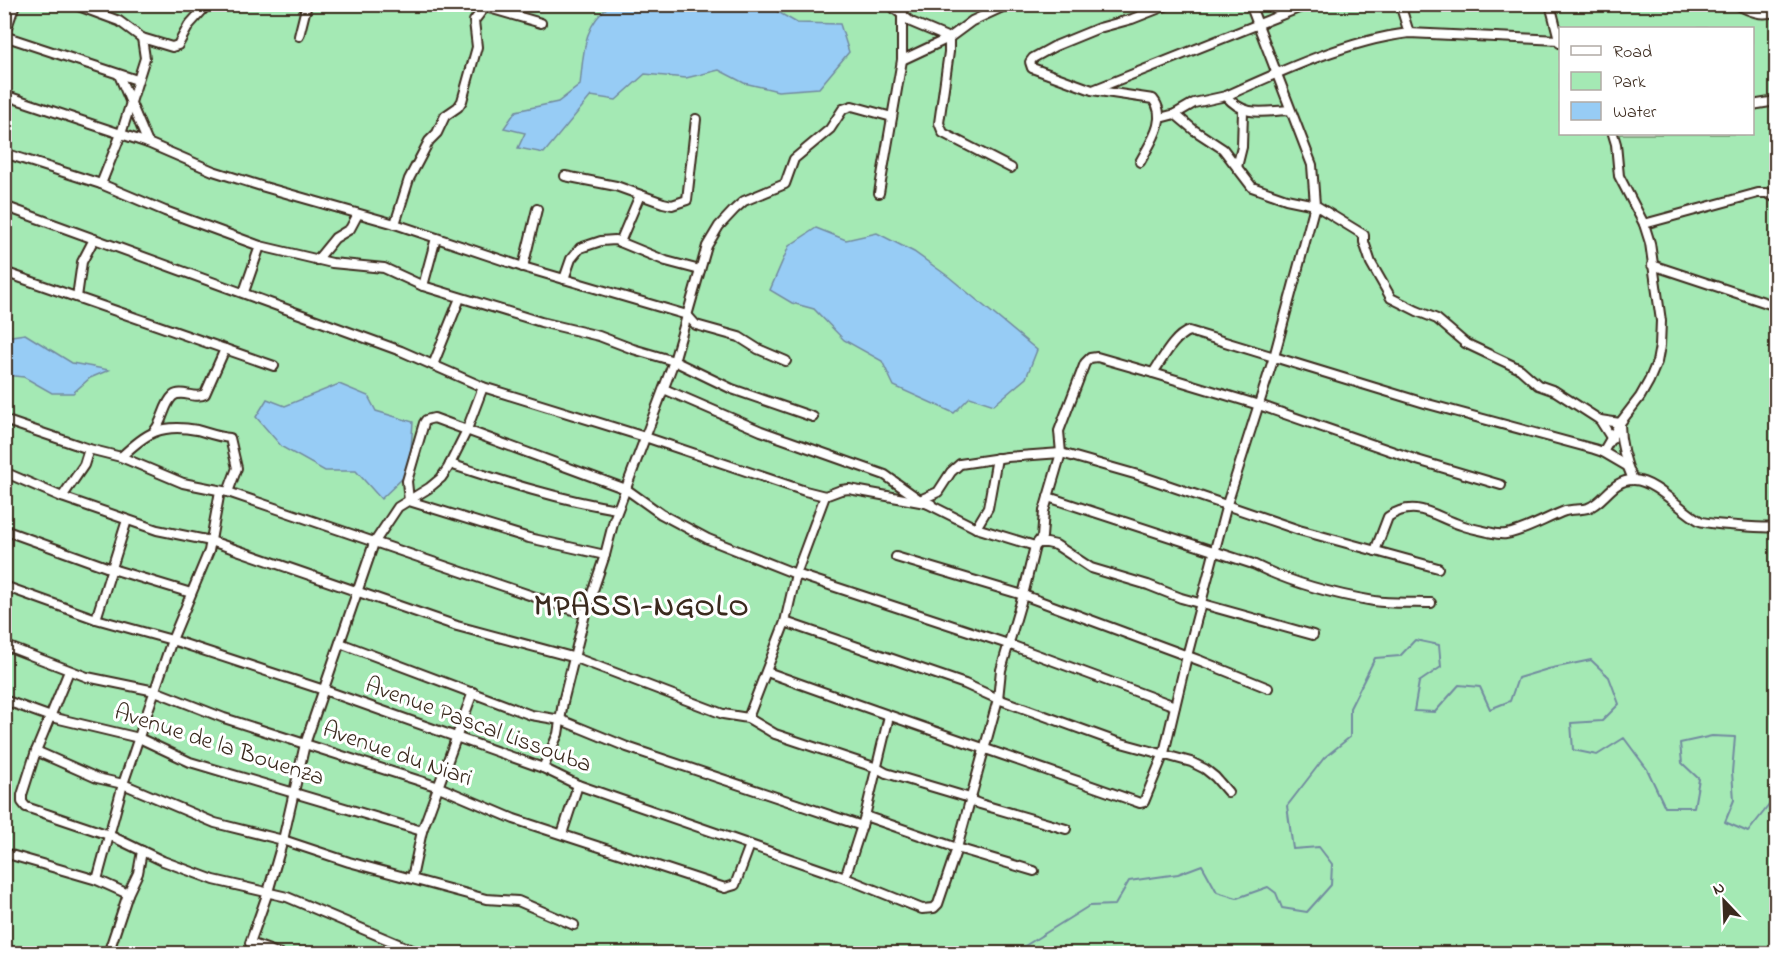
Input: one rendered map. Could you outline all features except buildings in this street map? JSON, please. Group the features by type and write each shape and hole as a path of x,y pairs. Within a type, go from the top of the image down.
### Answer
{"street":[{"path":"15,4 4,36 137,80"},
{"path":"73,4 119,21 142,38 172,47 178,45 189,25 208,4"},
{"path":"299,36 307,4"},
{"path":"475,4 541,23"},
{"path":"889,4 911,22 949,38"},
{"path":"879,193 902,60 902,15 905,4"},
{"path":"902,60 949,38 972,21 1009,4"},
{"path":"1140,162 1160,118 1157,104 1153,99 1092,90 1032,68 1030,62 1048,50 1089,31 1145,15 1170,4"},
{"path":"767,672 1140,803 1147,798 1164,753 1227,504 1274,357 1315,205 1312,165 1250,4"},
{"path":"1092,90 1309,4"},
{"path":"1400,4 1409,33"},
{"path":"1550,4 1559,37"},
{"path":"1736,4 1753,12 1772,13 1776,10"},
{"path":"395,224 404,190 427,145 439,130 445,116 458,107 462,101 477,47 474,21 486,6"},
{"path":"1160,118 1175,114 1194,103 1226,96 1276,73 1372,40 1409,33 1559,41"},
{"path":"101,184 121,134 145,58 142,38"},
{"path":"949,38 940,128 943,133 1011,168"},
{"path":"119,75 148,143"},
{"path":"4,95 148,143 213,171 395,224 523,267 687,315 696,325 739,337 758,349 786,360"},
{"path":"1226,96 1233,105 1243,111 1290,110"},
{"path":"1754,105 1776,101"},
{"path":"543,768 554,747 585,614 605,555 617,509 674,361 707,246 719,226 744,201 785,184 791,165 798,154 830,129 843,109 852,106 891,117"},
{"path":"1237,167 1242,147 1243,111"},
{"path":"1175,114 1223,149 1252,187 1286,199 1315,205 1365,235 1364,242 1371,263 1391,298 1437,319 1465,343 1520,369 1538,385 1555,391 1600,420 1620,423"},
{"path":"565,176 616,186 672,205 687,200 696,119"},
{"path":"1603,452 1649,381 1658,354 1661,321 1650,243 1644,224 1619,176 1613,135"},
{"path":"4,153 101,184 165,211 260,246 332,263 384,268 423,286 460,298 599,336 633,350 674,361 732,389 813,417"},
{"path":"1644,224 1758,193 1767,193 1776,198"},
{"path":"620,242 640,195"},
{"path":"4,206 401,351 483,387 645,437 783,484 825,496 849,489 931,504"},
{"path":"523,267 537,209"},
{"path":"317,260 335,238 350,229 358,214"},
{"path":"77,297 82,262 94,238"},
{"path":"423,286 436,238"},
{"path":"564,279 571,259 580,248 601,241 615,240 666,261 700,270"},
{"path":"244,292 260,246"},
{"path":"1652,265 1673,274 1776,306"},
{"path":"4,272 274,366"},
{"path":"433,366 460,298"},
{"path":"1153,372 1183,333 1189,331 1428,404 1603,452 1627,466"},
{"path":"121,457 155,430 173,396 180,393 199,397 205,394 225,349"},
{"path":"957,848 998,699 1001,670 1008,644 1035,546 1042,537 1044,511 1061,453 1059,431 1085,363 1090,358 1097,357 1153,372 1259,405 1417,460 1501,486"},
{"path":"248,954 284,840 304,744 374,543 398,507 441,478 466,432 483,387"},
{"path":"664,389 761,431 885,475 920,500 976,528 1035,546 1039,543 1056,545 1091,568 1122,576 1181,598 1313,635"},
{"path":"410,501 407,481 426,420 434,418 466,432 626,489 661,514 708,539 796,574 1008,644 1175,706"},
{"path":"4,420 89,449 121,457 173,480 224,492 585,614"},
{"path":"1600,420 1612,439"},
{"path":"1620,423 1627,466 1633,480"},
{"path":"97,880 123,784 172,640 206,561 224,492 237,468 230,438 195,430 155,430"},
{"path":"62,497 84,465 89,449"},
{"path":"920,500 938,492 951,472 960,464 1061,453 1227,504 1299,530 1438,568"},
{"path":"976,528 988,508 997,459"},
{"path":"450,464 550,495 588,505 617,509"},
{"path":"1622,482 1627,466"},
{"path":"5,474 62,497 157,530 211,541 457,626 576,658 723,714 748,718 775,734 886,773 1066,829"},
{"path":"1375,551 1388,517 1396,512 1414,508 1436,513 1459,525 1507,534 1566,511 1588,508 1610,489 1622,482 1633,480 1656,489 1704,523 1751,525 1768,529 1776,527"},
{"path":"748,718 785,622 796,574 825,496"},
{"path":"1048,497 1253,564 1280,577 1340,594 1376,601 1431,603"},
{"path":"410,501 529,538 605,555"},
{"path":"96,619 127,520"},
{"path":"4,530 112,570 192,593"},
{"path":"896,557 1023,595 1268,688"},
{"name":"Avenue Pascal Lissouba","path":"4,586 96,619 172,640 324,690 543,768 578,785 845,878 922,909 934,908 938,904 957,848"},
{"path":"785,622 965,684 998,699 1114,741 1191,762 1215,777 1228,792"},
{"path":"340,643 531,715 561,720 627,747 862,825"},
{"name":"Avenue du Niari","path":"4,645 69,671 106,682 155,691 224,718 439,787 514,819 725,888 735,885 750,845"},
{"path":"69,671 36,751 22,795 22,802 26,807 109,835 214,880 268,892 302,903 417,952"},
{"path":"412,878 422,831 473,692"},
{"name":"Avenue de la Bouenza","path":"4,700 51,717 139,738 190,762 422,831"},
{"path":"845,878 865,816 889,716"},
{"path":"36,751 97,778 123,784 215,823 284,840 349,862 486,899 518,901 574,925"},
{"path":"562,834 578,785"},
{"path":"865,816 1034,872"},
{"path":"108,954 128,894 138,873 142,851"},
{"path":"4,853 97,880 128,894"},
{"path":"250,943 280,954"}],"green space":[{"path":"5,5 1776,5 1776,953 5,953"}],"water":[{"path":"610,5 766,5 797,23 840,24 849,52 819,88 778,91 744,83 719,70 686,78 645,74 616,100 591,96 544,153 518,148 525,133 504,128 516,111 558,102 580,85 589,31 601,13"},
{"path":"816,228 846,240 877,233 914,252 949,277 1037,350 1026,378 994,405 970,397 954,413 894,386 882,361 844,340 814,309 792,303 770,290 789,246"},
{"path":"25,334 72,363 109,370 90,378 73,393 52,393 24,377 5,375 5,337"},
{"path":"339,384 368,396 376,411 413,422 406,475 381,499 356,471 325,471 282,447 256,417 267,399 285,406"}],"waterway":[{"path":"1012,954 1089,906 1115,905 1129,881 1178,874 1202,865 1217,892 1237,898 1268,887 1276,893 1282,908 1307,912 1331,885 1332,864 1319,847 1293,849 1287,806 1324,758 1350,737 1350,708 1375,658 1400,656 1415,640 1439,645 1441,667 1419,682 1414,711 1435,712 1459,685 1480,687 1490,709 1510,701 1518,678 1591,660 1609,677 1619,704 1602,721 1571,723 1573,750 1597,755 1624,738 1647,769 1665,807 1694,807 1699,779 1682,763 1680,743 1712,736 1735,737 1732,772 1734,800 1725,822 1748,832 1776,799"}],"district":[{"name":"MPASSI-NGOLO","path":"642,608"}]}
